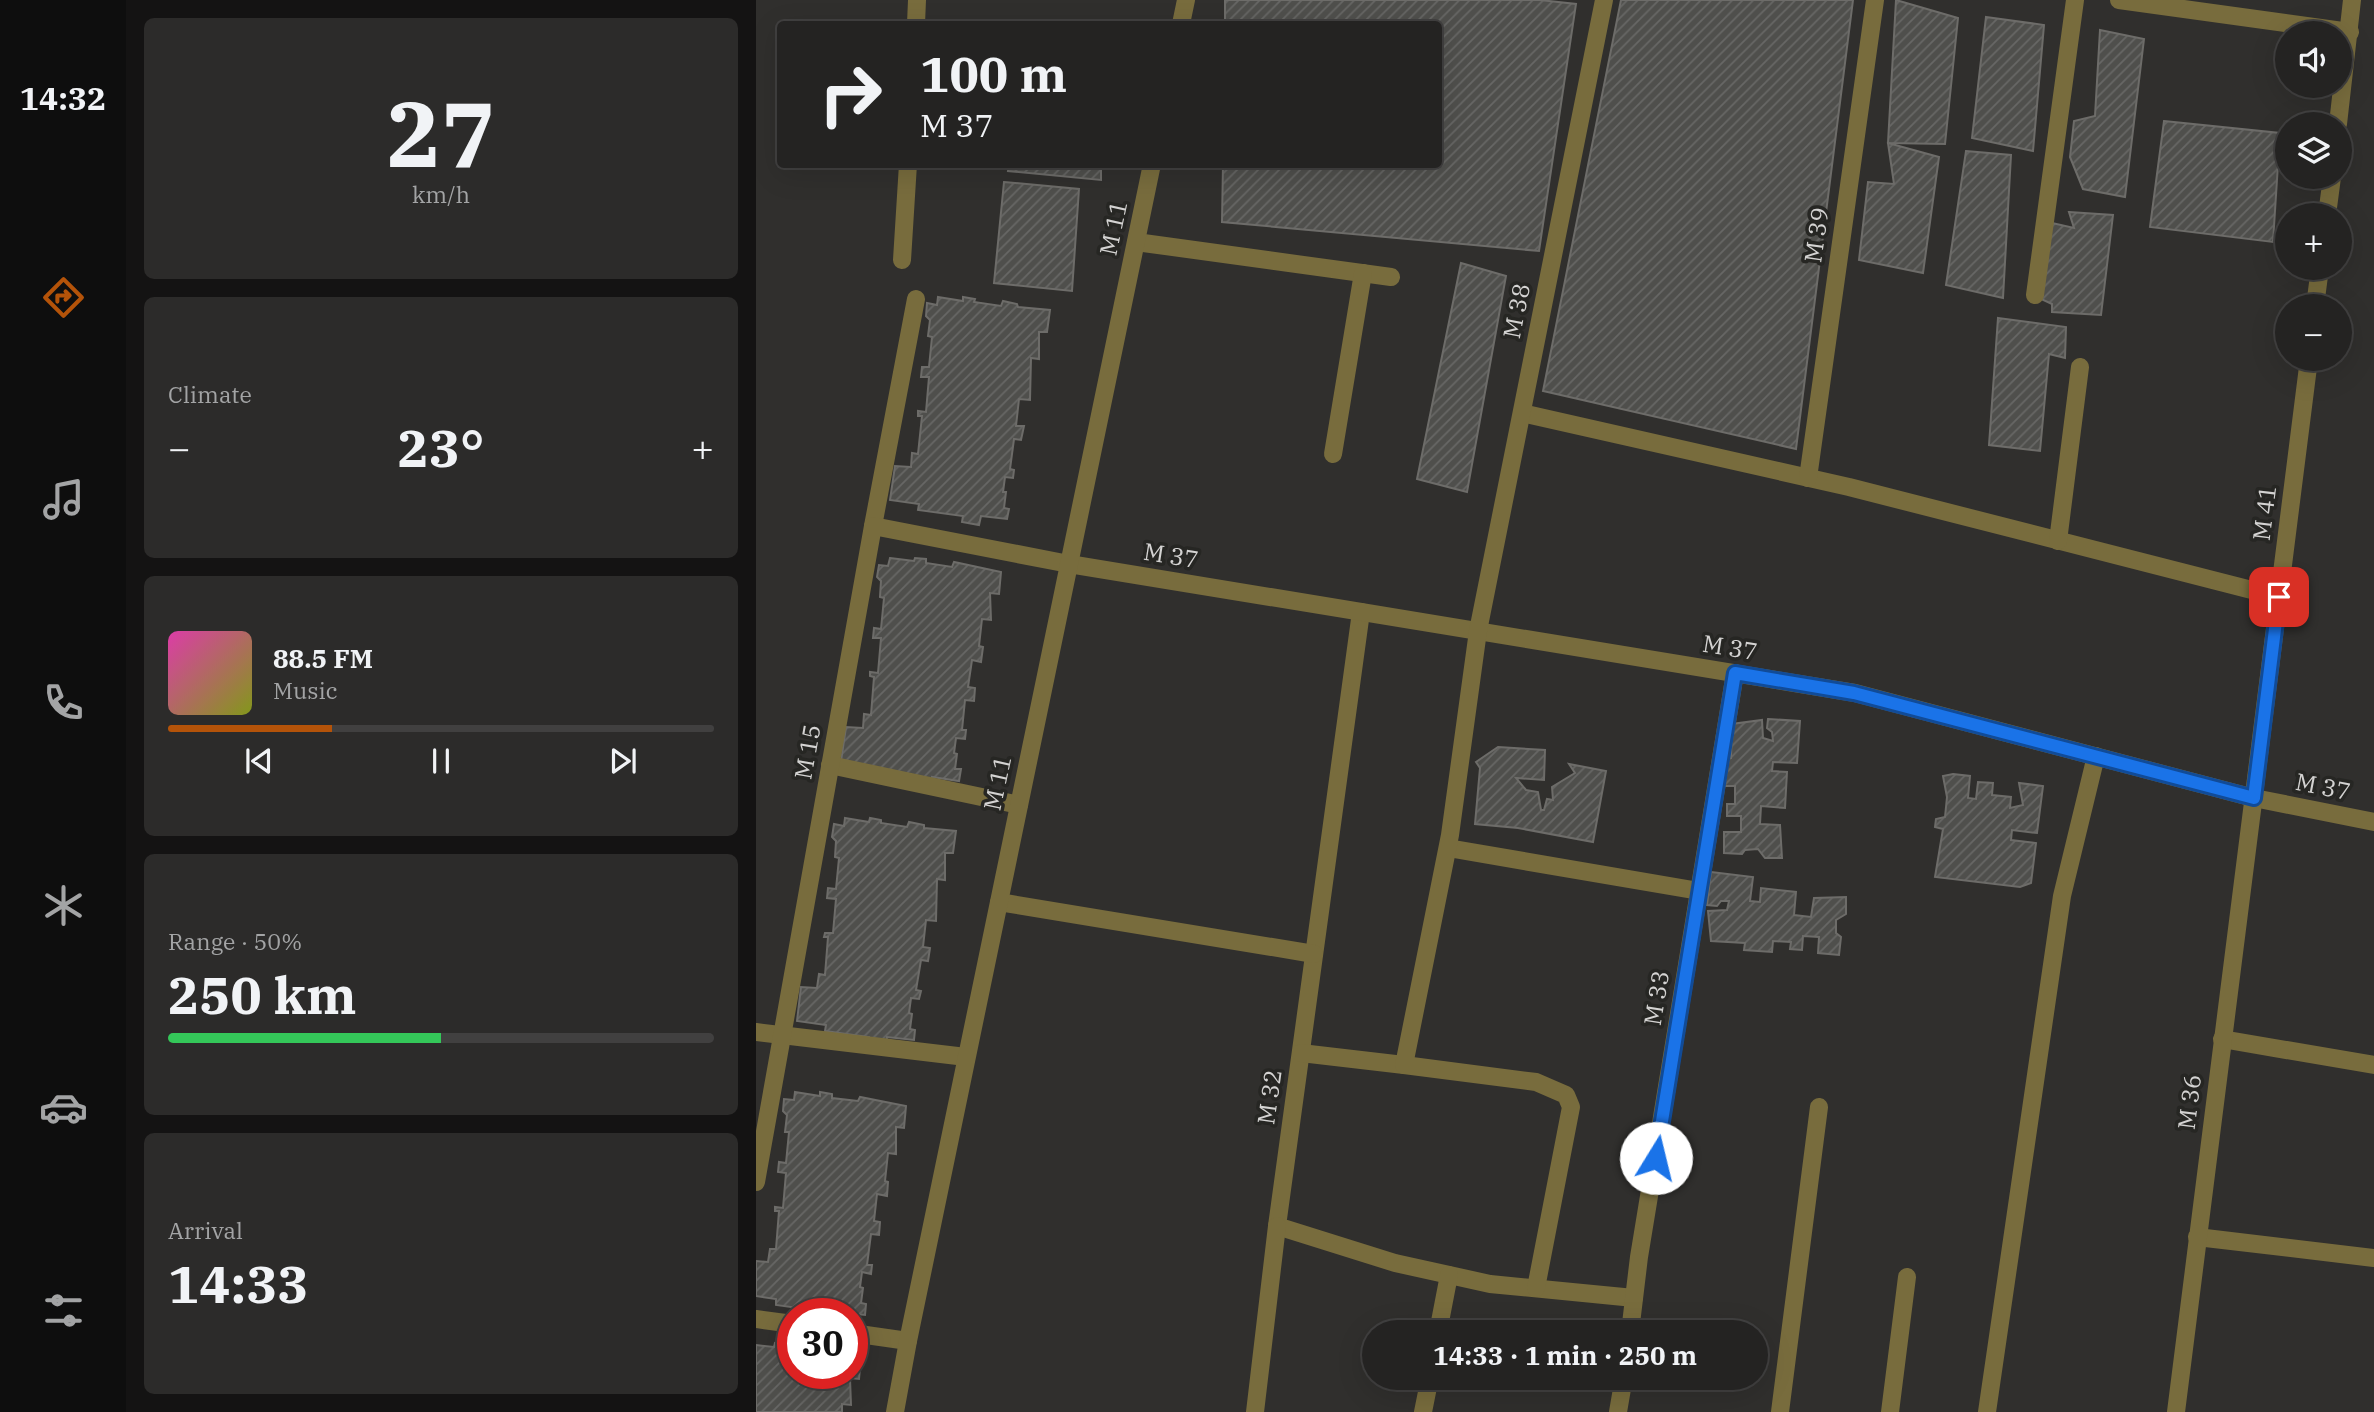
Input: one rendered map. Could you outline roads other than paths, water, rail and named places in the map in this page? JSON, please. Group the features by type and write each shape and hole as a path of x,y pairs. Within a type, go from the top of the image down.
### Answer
{"street":[{"path":"916,21 917,0"},
{"path":"1182,21 1186,0"},
{"name":"M 38","path":"1404,1065 1448,848 1478,631 1604,0"},
{"name":"M 39","path":"1808,478 1875,0"},
{"path":"2035,295 2075,0"},
{"path":"2119,0 2275,22"},
{"path":"2351,21 2352,0"},
{"path":"902,260 908,168"},
{"name":"M 11","path":"895,1412 1151,168"},
{"path":"1136,242 1391,277"},
{"path":"1333,454 1363,274"},
{"name":"M 15","path":"756,1182 916,299"},
{"path":"2058,541 2080,368"},
{"name":"M 41","path":"2254,798 2307,371"},
{"path":"1521,413 1808,478 2279,597"},
{"path":"873,526 1069,564"},
{"name":"M 37","path":"1069,564 1854,693 2254,798 2374,822"},
{"name":"M 32","path":"1255,1412 1361,612"},
{"name":"M 33","path":"1631,1320 1735,673"},
{"path":"1987,1412 2062,896 2096,756"},
{"path":"831,765 1019,805"},
{"name":"M 36","path":"2176,1412 2254,798"},
{"path":"1448,848 1699,891"},
{"path":"999,902 1314,954"},
{"path":"756,1032 966,1057"},
{"path":"2222,1040 2374,1065"},
{"path":"1301,1053 1536,1082 1566,1095 1571,1107 1536,1288"},
{"path":"1780,1412 1819,1107"},
{"path":"1278,1226 1395,1263 1490,1284 1634,1298"},
{"path":"2197,1237 2374,1258"},
{"path":"1440,1320 1449,1275"},
{"path":"1890,1412 1907,1277"},
{"path":"756,1319 777,1322"},
{"path":"868,1335 908,1340"},
{"path":"1423,1412 1427,1390"},
{"path":"1618,1412 1621,1390"}]}
